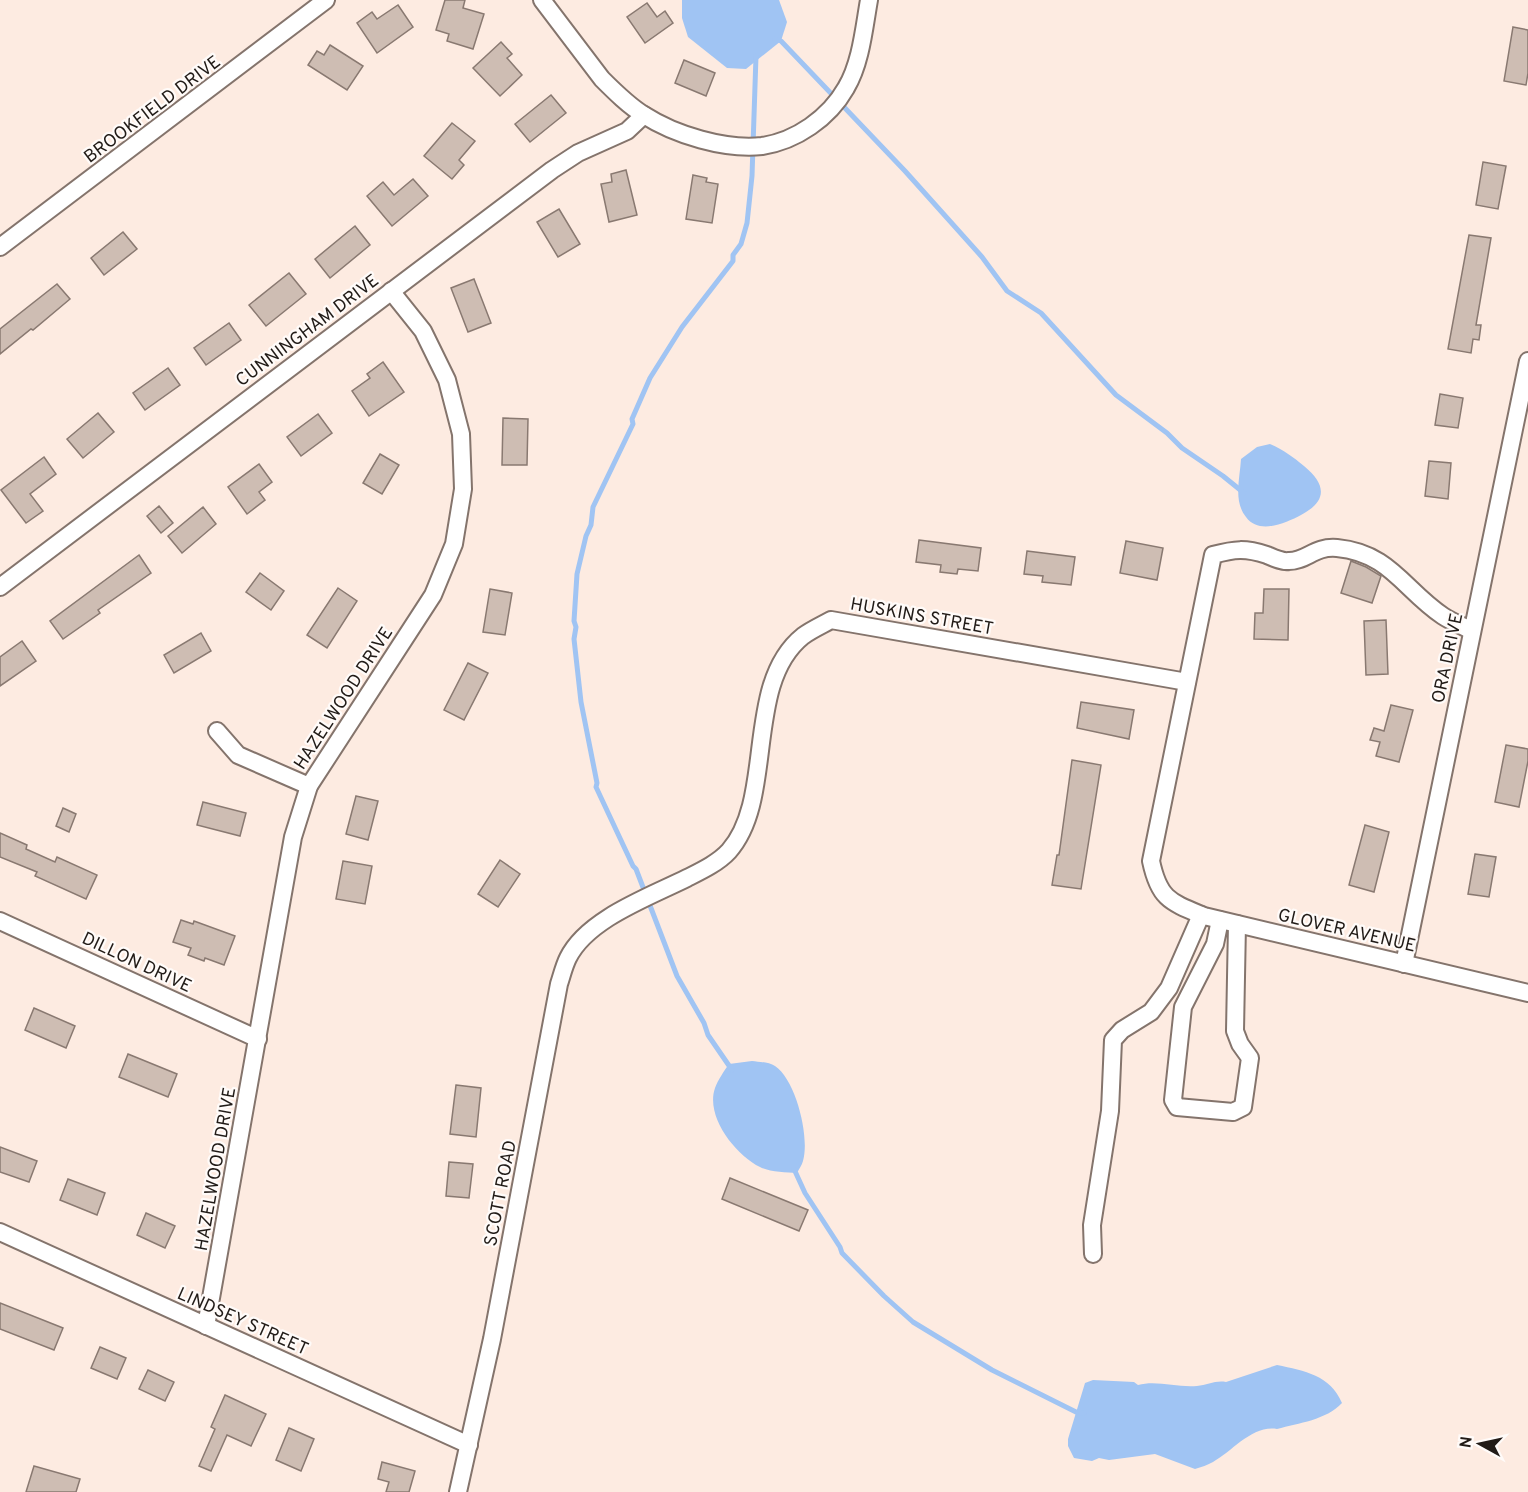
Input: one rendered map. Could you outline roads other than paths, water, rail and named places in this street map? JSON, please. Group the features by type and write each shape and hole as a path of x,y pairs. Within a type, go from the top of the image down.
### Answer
{"street":[{"name":"BROOKFIELD DRIVE","path":"0,247 326,0"},
{"path":"542,0 602,80 644,115 677,132 725,145 762,146 796,135 825,116 847,87 859,54 869,0"},
{"name":"CUNNINGHAM DRIVE","path":"0,587 552,170 578,153 627,131 644,115"},
{"name":"HAZELWOOD DRIVE","path":"206,1326 294,837 309,786 433,595 454,544 463,489 461,434 447,380 423,331 391,291"},
{"name":"ORA DRIVE","path":"1404,964 1528,361"},
{"path":"1187,682 1213,555 1238,549 1288,562 1323,548 1359,552 1381,562 1443,616 1472,631"},
{"name":"HUSKINS STREET","path":"609,917 707,867 728,852 742,831 751,807 767,707 782,662 802,637 831,620 1187,682"},
{"name":"GLOVER AVENUE","path":"1187,682 1151,861 1155,882 1176,905 1220,920 1528,993"},
{"path":"217,731 238,755 309,786"},
{"path":"1093,1254 1092,1225 1110,1111 1113,1040 1122,1030 1151,1012 1169,988 1201,915"},
{"name":"SCOTT ROAD","path":"458,1492 492,1339 559,984 568,957 585,934 609,917"},
{"path":"1220,920 1215,944 1183,1007 1173,1100 1177,1107 1233,1112 1243,1107 1250,1058 1240,1044 1235,1031 1237,924"},
{"name":"DILLON DRIVE","path":"0,921 258,1039"},
{"name":"LINDSEY STREET","path":"0,1232 469,1445"}],"water":[{"path":"682,0 779,0 787,22 781,41 746,69 727,68 688,37 682,18"},
{"path":"1270,444 1288,454 1312,473 1321,492 1316,504 1310,510 1280,524 1265,526 1251,522 1246,517 1238,497 1238,489 1241,459 1257,447"},
{"path":"752,1061 775,1066 783,1073 795,1096 805,1138 803,1161 797,1173 768,1170 741,1154 725,1134 714,1111 715,1088 729,1064"},
{"path":"1277,1365 1307,1372 1324,1380 1331,1386 1342,1403 1336,1409 1312,1420 1259,1431 1213,1462 1195,1469 1155,1454 1109,1460 1099,1458 1092,1461 1074,1458 1068,1446 1068,1439 1085,1383 1093,1380 1134,1382 1138,1385 1153,1383 1197,1386 1226,1382"}],"waterway":[{"path":"775,39 781,41 905,171 982,257 1007,291 1041,313 1116,395 1167,433 1182,448 1244,493"},
{"path":"732,1070 708,1035 704,1023 677,976 636,869 596,787 581,702 574,621 577,574 591,525 593,507 633,424 632,419 650,378 682,327 733,261 733,255 741,244 747,223 752,176 756,56"},
{"path":"794,1169 805,1193 842,1253 913,1322 992,1370 1076,1412 1084,1413"}]}
